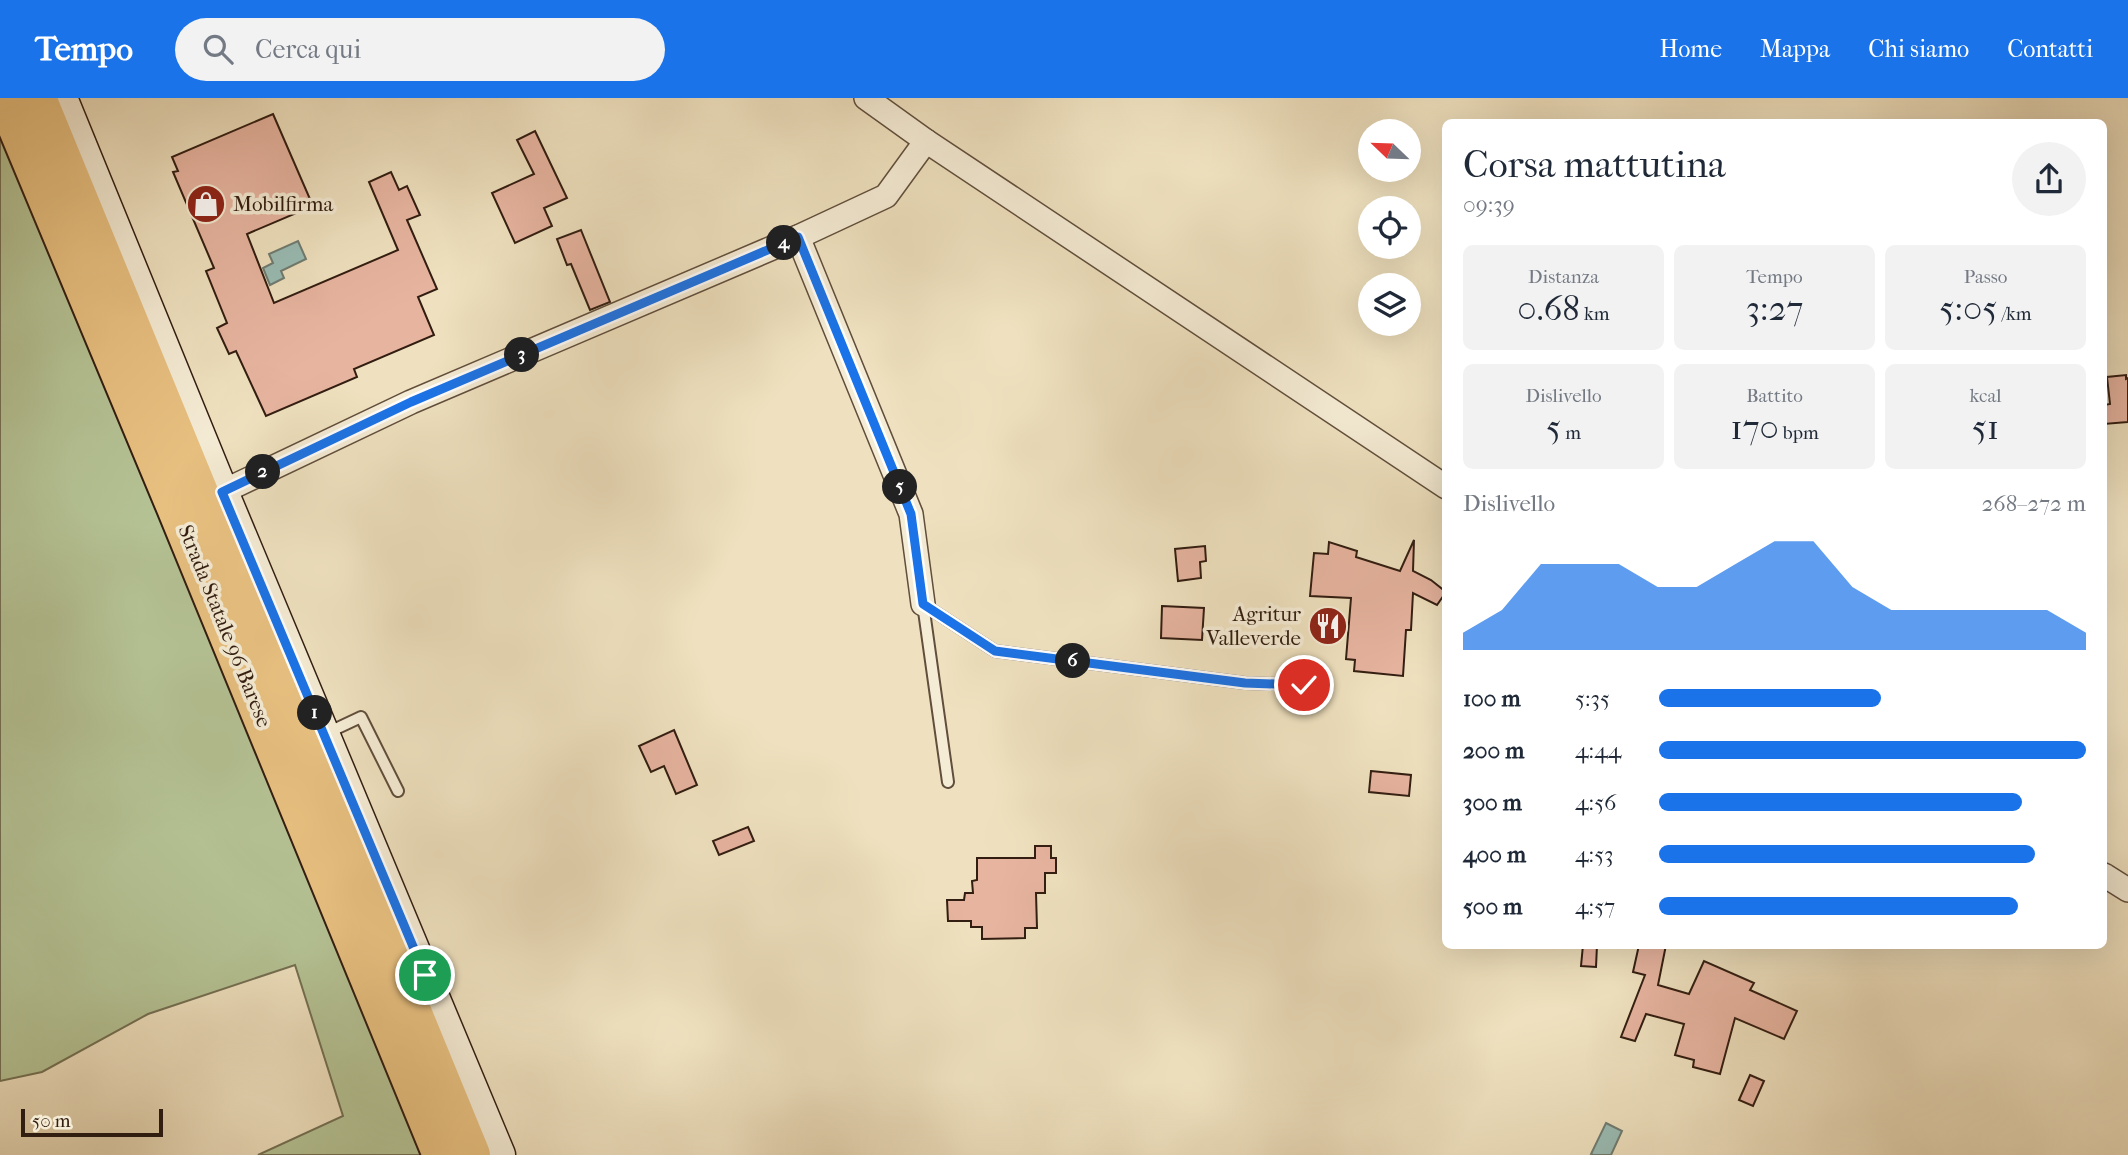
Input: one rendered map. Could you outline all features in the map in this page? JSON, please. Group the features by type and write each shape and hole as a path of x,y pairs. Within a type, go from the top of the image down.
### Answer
{"highway":[{"name":"Strada Statale 96 Barese","path":"5,98 442,1155"},
{"name":"Strada Statale 96 Barese","path":"37,98 471,1155"}],"street":[{"path":"61,98 499,1155"},
{"path":"866,98 926,141 1442,484"},
{"path":"222,492 411,402 886,197 926,141"},
{"path":"798,237 911,514 923,604"},
{"path":"2107,877 2128,890"}],"lane":[{"path":"923,604 995,651 1245,683 1304,685"},
{"path":"923,604 947,782"},
{"path":"324,735 361,717 398,792"}],"green space":[{"path":"0,106 425,1155 258,1155 343,1116 295,965 148,1014 42,1072 0,1081"}],"water":[{"path":"298,241 306,259 281,271 284,278 270,285 263,268 273,263 269,254"},
{"path":"1606,1123 1622,1131 1611,1155 1593,1155 1591,1154"}],"building":[{"path":"273,114 313,206 247,234 274,303 398,250 369,182 391,172 399,190 407,186 420,215 407,220 437,289 418,297 434,335 354,369 357,377 266,416 236,351 229,354 217,328 227,323 206,271 214,268 173,172 178,171 172,157"},
{"path":"535,131 567,198 544,208 552,226 515,243 492,193 534,174 517,140"},
{"path":"581,230 610,302 590,310 571,264 567,265 557,239"},
{"path":"2126,375 2126,379 2128,378 2128,422 2107,424 2107,404 2110,404 2107,377"},
{"path":"1414,540 1413,571 1442,589 1442,598 1437,605 1413,593 1411,630 1406,630 1403,676 1354,671 1355,660 1346,659 1351,598 1310,596 1314,553 1328,554 1329,542 1357,551 1356,557 1400,571"},
{"path":"1205,546 1206,561 1200,562 1201,578 1178,581 1175,549"},
{"path":"1162,606 1204,608 1202,640 1161,638"},
{"path":"674,730 697,785 676,794 664,766 651,772 639,746"},
{"path":"1371,771 1411,775 1409,796 1369,792"},
{"path":"748,827 754,841 719,855 713,841"},
{"path":"1035,846 1051,846 1051,858 1056,858 1056,873 1045,873 1045,893 1036,893 1037,928 1025,928 1025,938 982,939 982,927 971,927 971,921 948,921 947,900 964,900 965,893 973,893 972,881 977,880 977,858 1035,858"},
{"path":"1583,949 1597,949 1596,967 1581,966"},
{"path":"1638,949 1665,949 1658,985 1689,994 1704,961 1754,983 1750,990 1797,1011 1784,1039 1735,1018 1720,1074 1693,1067 1694,1060 1675,1055 1684,1024 1646,1014 1635,1041 1621,1037 1645,975 1633,972"},
{"path":"1750,1075 1764,1081 1753,1106 1739,1100"}],"place":[{"name":"Mobilfirma","path":"206,204"},
{"name":"Agritur Valleverde","path":"1328,626"}],"route":[{"path":"425,975 222,492 411,402 798,237 911,514 923,604 995,651 1245,683 1304,685"}]}
